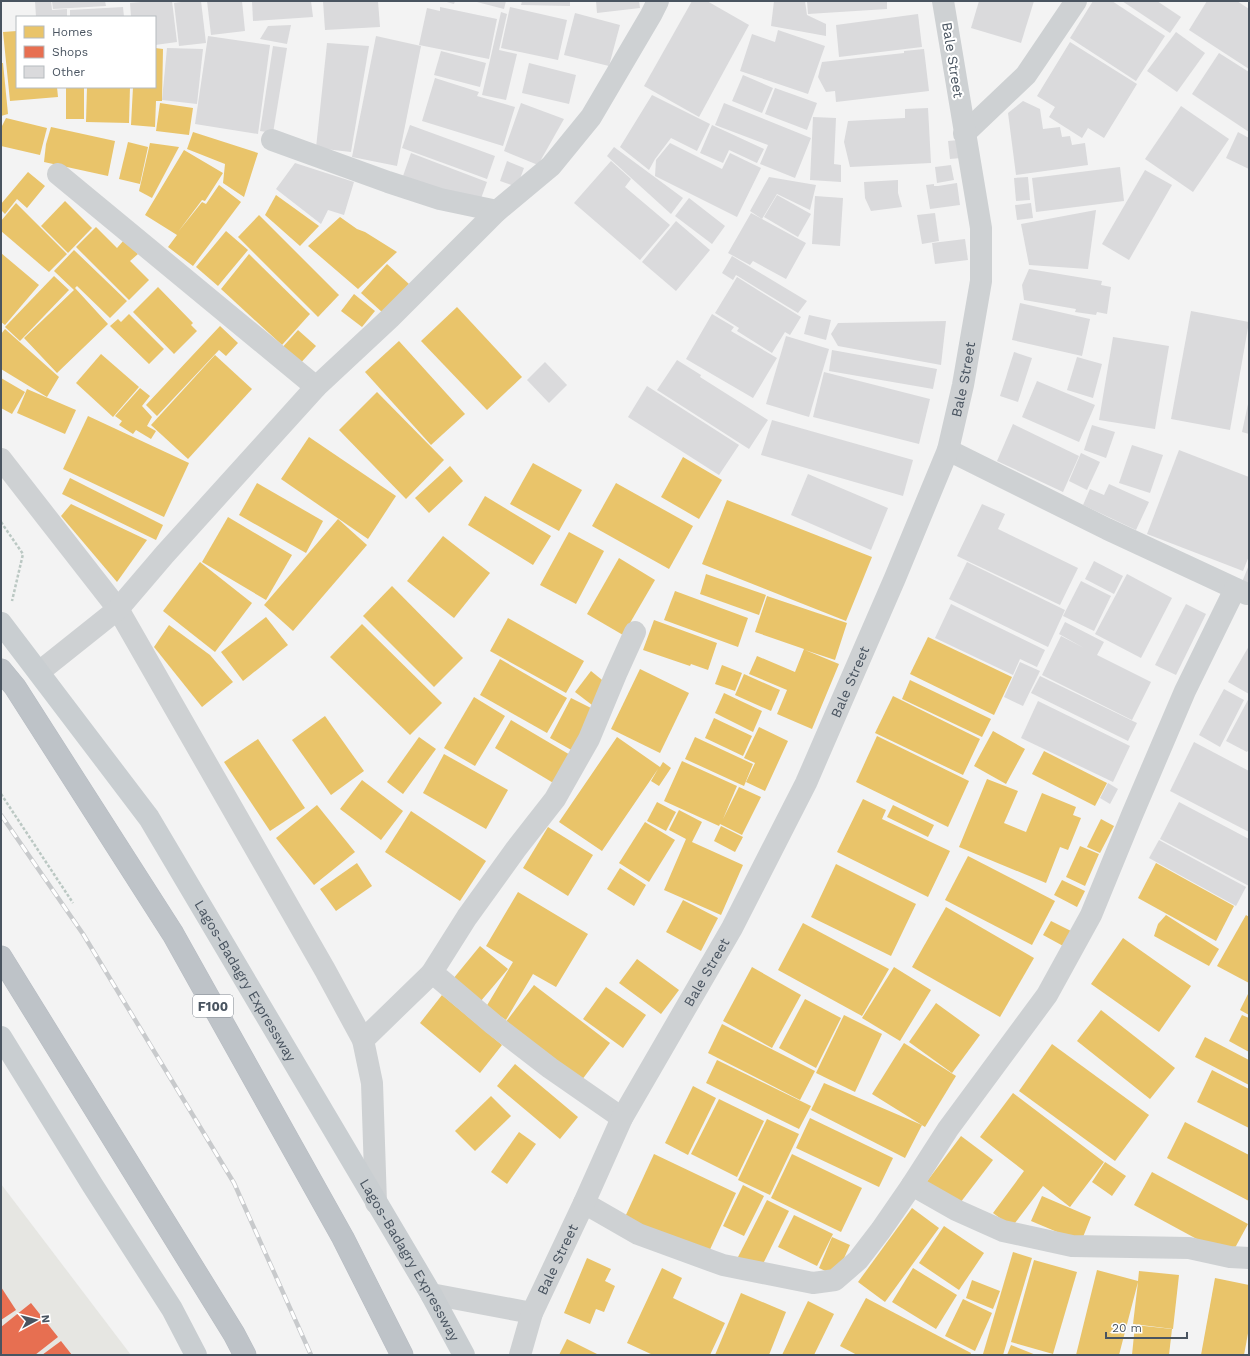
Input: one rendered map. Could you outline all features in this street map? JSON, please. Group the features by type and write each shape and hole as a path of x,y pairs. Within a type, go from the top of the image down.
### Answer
{"highway":[{"name":"F100","path":"1,670 14,687 173,934 343,1238 402,1355"},
{"path":"1,957 230,1327 245,1355"}],"main road":[{"name":"Lagos-Badagry Expressway","path":"3,626 149,818 430,1294 464,1355"},
{"path":"1,1037 93,1186 172,1309 196,1355"}],"street":[{"path":"39,672 118,609 165,554 316,387 390,318 497,211 551,166 591,117 658,1"},
{"name":"Bale Street","path":"522,1353 532,1313 622,1118 732,928 806,783 895,578 948,450 963,385 981,282 981,228 964,134 943,1"},
{"path":"964,134 1026,75 1076,1"},
{"path":"272,140 440,199 497,211"},
{"path":"58,174 316,387"},
{"path":"584,1203 638,1234 723,1265 813,1283 835,1280 858,1260 881,1230 948,1129 1047,995 1091,915 1132,814 1185,691 1242,592 1107,529 948,450"},
{"path":"1,459 118,609 364,1040 372,1083 376,1202"},
{"path":"364,1040 431,974 467,917 516,849 555,799 590,739 616,674 635,632"},
{"path":"431,974 440,979 550,1068 622,1118"},
{"path":"912,1185 956,1210 1003,1231 1072,1246 1189,1248 1230,1257 1249,1258"},
{"name":"Bale Street","path":"430,1294 532,1313"}],"path":[{"path":"1,522 23,554 3,626"},
{"path":"1,794 73,903"}],"shaded area":[{"path":"1,1184 131,1355 1,1355"}],"building: Homes":[{"path":"16,31 16,88 57,88 58,97 10,101 3,32"},
{"path":"156,48 163,49 162,101 156,101 155,127 131,125 133,88 156,88"},
{"path":"1,63 3,63 8,114 1,116"},
{"path":"66,88 84,88 84,119 66,119"},
{"path":"87,88 130,88 129,123 86,122"},
{"path":"160,103 193,108 189,135 156,131"},
{"path":"6,118 47,128 40,155 1,146 1,128"},
{"path":"51,127 115,141 108,176 44,162 46,144"},
{"path":"193,132 258,153 244,197 223,183 225,164 187,149"},
{"path":"128,142 148,147 140,184 119,179"},
{"path":"150,143 179,147 152,198 139,191"},
{"path":"184,150 223,173 205,201 202,200 178,232 202,202 206,204 219,185 241,202 193,266 168,247 177,235 145,215"},
{"path":"28,172 45,186 27,208 17,199 5,214 1,210 1,204"},
{"path":"276,195 319,226 300,246 265,215"},
{"path":"65,201 92,228 68,253 41,226"},
{"path":"16,203 67,254 49,272 1,231 1,221"},
{"path":"259,215 339,295 318,317 238,237"},
{"path":"340,217 357,229 365,232 397,252 358,289 308,246"},
{"path":"96,227 117,248 124,240 138,254 130,261 149,280 129,300 76,247"},
{"path":"226,231 248,250 218,286 196,267"},
{"path":"74,250 127,301 110,318 77,286 75,288 108,324 57,373 24,338 74,290 54,271"},
{"path":"1,253 39,285 5,325 1,322"},
{"path":"249,254 310,314 282,345 221,289"},
{"path":"387,264 409,284 383,313 361,293"},
{"path":"54,276 69,290 20,341 5,327"},
{"path":"158,287 193,323 191,325 197,331 174,354 133,312"},
{"path":"354,294 375,311 362,327 341,311"},
{"path":"457,307 522,377 487,410 421,341"},
{"path":"129,314 164,349 149,364 110,326 118,319 121,322"},
{"path":"220,326 238,343 226,356 219,350 157,416 146,405"},
{"path":"5,329 59,377 47,397 1,369 1,334"},
{"path":"298,330 316,346 298,366 280,350"},
{"path":"399,341 465,414 431,445 365,372"},
{"path":"101,354 139,387 113,417 76,383"},
{"path":"215,355 252,389 188,459 151,425"},
{"path":"1,378 25,392 12,414 1,408"},
{"path":"140,388 150,396 142,406 152,417 147,426 156,431 151,439 136,430 133,434 119,425 122,421 115,416"},
{"path":"27,389 76,410 65,434 17,413"},
{"path":"377,392 444,460 406,499 339,430"},
{"path":"88,416 189,463 164,517 63,469"},
{"path":"309,437 396,496 368,539 281,479"},
{"path":"683,457 722,480 699,519 661,497"},
{"path":"533,463 582,490 559,531 510,504"},
{"path":"450,466 463,481 429,513 415,498"},
{"path":"70,478 163,525 156,540 62,494"},
{"path":"257,483 323,521 306,553 239,515"},
{"path":"616,483 693,526 669,569 592,526"},
{"path":"485,496 551,536 533,565 468,525"},
{"path":"727,500 872,557 846,621 702,564"},
{"path":"71,504 147,540 117,582 61,516"},
{"path":"228,517 292,555 266,600 202,562"},
{"path":"338,519 367,545 293,631 264,605"},
{"path":"569,532 604,551 576,604 540,585"},
{"path":"443,536 490,573 454,618 407,581"},
{"path":"619,558 655,580 623,635 587,614"},
{"path":"200,562 252,603 215,652 163,611"},
{"path":"706,574 766,595 759,615 700,594"},
{"path":"392,586 463,658 434,687 363,616"},
{"path":"675,591 748,618 738,647 664,620"},
{"path":"767,596 847,623 835,660 805,650 839,664 812,729 777,714 787,690 749,674 757,656 795,672 804,649 755,632"},
{"path":"266,617 288,645 243,681 221,652"},
{"path":"508,618 584,661 566,693 490,651"},
{"path":"654,620 717,643 708,670 691,664 690,666 643,650"},
{"path":"362,624 442,703 410,735 330,657"},
{"path":"169,625 210,655 233,682 202,707 154,647"},
{"path":"928,637 1012,677 994,715 910,674"},
{"path":"500,659 567,698 547,733 480,695"},
{"path":"722,665 742,673 735,691 715,684"},
{"path":"640,669 689,693 660,753 611,729"},
{"path":"591,671 607,684 592,705 575,692"},
{"path":"744,674 780,690 771,711 735,695"},
{"path":"910,680 991,719 982,737 902,699"},
{"path":"724,693 762,711 753,732 715,713"},
{"path":"893,696 980,739 963,775 875,733"},
{"path":"474,697 505,716 475,766 444,748"},
{"path":"571,698 597,711 575,752 550,738"},
{"path":"325,716 364,771 331,795 292,740"},
{"path":"714,718 752,736 743,756 705,738"},
{"path":"511,720 577,759 560,787 495,748"},
{"path":"759,727 788,741 765,791 746,782 755,763 744,758"},
{"path":"993,731 1025,749 1006,784 974,766"},
{"path":"877,736 969,781 948,827 856,782"},
{"path":"419,737 436,749 403,794 387,782"},
{"path":"617,737 660,767 663,762 671,768 659,786 651,781 658,769 602,851 559,822"},
{"path":"695,737 753,764 744,786 685,759"},
{"path":"258,739 305,808 270,831 224,762"},
{"path":"1044,751 1107,783 1095,806 1032,774"},
{"path":"444,754 508,790 486,829 423,793"},
{"path":"682,761 737,786 723,819 739,787 761,797 742,835 720,824 719,826 664,801"},
{"path":"987,779 1018,791 1004,823 1026,832 1042,793 1076,807 1073,815 1081,818 1068,850 1060,847 1046,883 959,847"},
{"path":"362,780 403,811 381,840 340,809"},
{"path":"863,799 886,810 882,819 950,851 928,897 837,852"},
{"path":"657,802 676,812 666,831 647,821"},
{"path":"317,805 355,852 314,885 276,838"},
{"path":"893,805 934,825 928,837 887,817"},
{"path":"679,810 702,822 692,842 743,865 721,915 664,890 686,839 669,830"},
{"path":"411,811 486,861 460,901 385,852"},
{"path":"1101,819 1114,826 1100,853 1087,847"},
{"path":"645,822 675,840 649,882 619,863"},
{"path":"721,826 743,837 735,852 714,841"},
{"path":"548,827 593,855 568,896 523,868"},
{"path":"1080,846 1099,854 1085,886 1066,877"},
{"path":"968,856 1055,901 1032,945 945,900"},
{"path":"357,863 372,886 336,911 320,889"},
{"path":"1156,863 1234,906 1216,941 1138,898"},
{"path":"836,864 916,904 891,956 811,917"},
{"path":"620,868 646,885 634,906 607,889"},
{"path":"1062,880 1085,891 1077,907 1054,895"},
{"path":"518,892 588,934 556,987 533,974 506,1020 486,1007 513,962 486,946"},
{"path":"683,900 718,918 701,951 666,932"},
{"path":"946,907 1034,958 1000,1017 912,967"},
{"path":"1166,915 1219,949 1209,966 1154,936 1158,924"},
{"path":"1246,915 1249,917 1249,983 1217,966"},
{"path":"1051,921 1073,932 1065,947 1043,935"},
{"path":"803,923 889,969 862,1016 778,970"},
{"path":"1123,938 1191,986 1159,1032 1091,984"},
{"path":"480,946 508,969 480,1002 453,979"},
{"path":"637,959 679,990 661,1014 619,983"},
{"path":"752,967 801,995 772,1048 723,1021"},
{"path":"894,967 931,990 900,1041 862,1018"},
{"path":"534,985 610,1043 578,1085 502,1027"},
{"path":"606,987 646,1015 623,1048 583,1019"},
{"path":"1249,992 1249,1015 1240,1010"},
{"path":"442,995 502,1045 480,1073 420,1023"},
{"path":"805,999 841,1018 816,1068 779,1048"},
{"path":"936,1003 980,1035 952,1073 909,1042"},
{"path":"1101,1010 1175,1068 1150,1099 1077,1041"},
{"path":"844,1015 882,1034 855,1092 816,1073"},
{"path":"1242,1015 1249,1018 1249,1052 1229,1041"},
{"path":"722,1024 815,1071 800,1100 708,1053"},
{"path":"1205,1037 1249,1060 1249,1085 1195,1057"},
{"path":"904,1043 956,1076 925,1127 872,1094"},
{"path":"1052,1044 1149,1115 1115,1161 1019,1091"},
{"path":"717,1060 811,1106 799,1129 706,1083"},
{"path":"515,1064 578,1117 560,1139 497,1086"},
{"path":"1212,1070 1249,1089 1249,1128 1197,1102"},
{"path":"824,1083 922,1125 905,1158 811,1110"},
{"path":"693,1086 716,1098 688,1155 665,1143"},
{"path":"1013,1093 1104,1162 1070,1207 1043,1186 1012,1227 993,1213 1024,1171 980,1137"},
{"path":"491,1096 511,1116 475,1151 455,1131"},
{"path":"719,1099 764,1121 737,1177 691,1154"},
{"path":"810,1118 893,1158 879,1187 796,1148"},
{"path":"767,1119 799,1134 770,1195 738,1180"},
{"path":"1185,1122 1249,1155 1249,1201 1167,1158"},
{"path":"519,1132 536,1144 507,1184 491,1172"},
{"path":"961,1136 993,1160 957,1207 925,1184"},
{"path":"654,1154 736,1193 707,1256 625,1217"},
{"path":"792,1154 862,1188 841,1232 771,1198"},
{"path":"1105,1162 1126,1176 1112,1196 1092,1182"},
{"path":"1152,1172 1248,1224 1230,1257 1134,1205"},
{"path":"743,1185 764,1196 744,1236 723,1226"},
{"path":"1042,1196 1091,1217 1081,1242 1031,1221"},
{"path":"767,1200 789,1211 761,1268 738,1257"},
{"path":"912,1208 939,1228 885,1302 858,1282"},
{"path":"794,1215 833,1234 817,1266 778,1247"},
{"path":"944,1226 984,1253 959,1290 919,1263"},
{"path":"832,1237 850,1245 836,1276 819,1268"},
{"path":"1013,1252 1032,1258 1003,1355 985,1355 983,1354"},
{"path":"587,1258 611,1269 605,1281 615,1286 604,1312 596,1309 590,1324 564,1313"},
{"path":"1034,1260 1077,1272 1053,1354 1011,1342"},
{"path":"662,1268 682,1278 673,1298 725,1323 710,1355 653,1355 627,1343"},
{"path":"913,1268 957,1295 936,1329 892,1302"},
{"path":"1097,1270 1138,1281 1139,1271 1179,1275 1173,1329 1133,1324 1138,1282 1119,1355 1076,1355"},
{"path":"1215,1278 1249,1285 1249,1328 1244,1355 1201,1355"},
{"path":"972,1280 1000,1291 993,1309 966,1298"},
{"path":"741,1293 786,1312 769,1355 715,1355"},
{"path":"866,1298 971,1353 970,1355 857,1355 840,1346"},
{"path":"963,1299 992,1313 975,1351 945,1336"},
{"path":"808,1301 834,1314 814,1355 782,1355"},
{"path":"1135,1325 1172,1329 1169,1355 1132,1355"},
{"path":"567,1339 599,1355 559,1355"},
{"path":"1011,1345 1036,1355 1007,1355"}],"building: Shops":[{"path":"1,1287 16,1310 1,1320"},
{"path":"31,1303 58,1337 35,1355 3,1355 1,1352 1,1327"},
{"path":"61,1341 72,1355 42,1355"}],"building: Other":[{"path":"35,1 51,1 52,10 67,9 67,16 36,16"},
{"path":"52,1 105,1 106,6 53,9"},
{"path":"172,1 177,42 156,45 156,16 131,16 130,3"},
{"path":"201,1 206,43 179,46 174,3"},
{"path":"207,1 242,1 245,31 211,35"},
{"path":"252,1 311,1 313,17 253,21"},
{"path":"323,1 378,1 380,27 325,30"},
{"path":"443,1 455,1 454,4"},
{"path":"473,1 506,1 504,9"},
{"path":"522,1 570,1 570,6 521,5"},
{"path":"596,1 639,1 640,8 597,13"},
{"path":"692,1 707,1 749,25 699,117 644,86"},
{"path":"774,1 805,1 807,15 826,24 826,36 771,26"},
{"path":"807,1 887,1 887,9 808,14"},
{"path":"979,1 1034,1 1021,43 971,28"},
{"path":"1093,1 1112,1 1165,36 1136,81 1070,38"},
{"path":"1122,1 1157,1 1181,17 1170,33"},
{"path":"1207,1 1237,1 1249,9 1249,69 1189,30"},
{"path":"123,7 124,16 70,16 70,10"},
{"path":"440,7 497,19 489,59 419,45 427,8 440,11"},
{"path":"510,7 567,20 558,60 501,48"},
{"path":"501,12 507,14 499,50 517,54 506,100 482,95"},
{"path":"575,13 620,25 609,66 564,55"},
{"path":"918,14 922,47 839,57 836,25"},
{"path":"291,25 287,44 260,39 268,26"},
{"path":"778,30 825,46 808,94 740,71 752,34 775,42"},
{"path":"1176,32 1205,53 1177,92 1147,71"},
{"path":"208,36 270,45 258,134 195,124"},
{"path":"376,36 421,46 397,166 352,157"},
{"path":"1070,42 1137,84 1104,138 1088,128 1082,138 1049,117 1055,107 1037,96"},
{"path":"327,43 369,46 351,152 316,148"},
{"path":"273,46 287,48 273,133 260,131"},
{"path":"167,48 203,49 197,104 162,100"},
{"path":"924,49 929,91 836,102 835,91 826,92 818,77 822,62 904,53 904,51"},
{"path":"441,51 486,63 480,87 434,75"},
{"path":"1219,53 1249,72 1249,132 1192,94"},
{"path":"529,63 576,75 569,104 522,93"},
{"path":"743,75 773,88 762,113 732,101"},
{"path":"435,78 479,92 477,96 515,107 503,146 422,121"},
{"path":"775,88 817,103 807,130 765,114"},
{"path":"652,95 710,124 697,151 671,138 655,159 649,170 620,147"},
{"path":"1023,101 1040,109 1043,129 1060,127 1062,137 1070,136 1072,145 1085,143 1088,165 1016,175 1008,113"},
{"path":"521,103 564,119 538,165 504,151"},
{"path":"724,103 811,138 795,178 760,164 768,145 715,125"},
{"path":"1181,106 1229,139 1193,192 1145,159"},
{"path":"928,108 931,163 850,167 844,142 848,121 905,118 905,109"},
{"path":"813,117 836,118 834,164 841,165 841,182 810,180"},
{"path":"410,125 495,156 487,179 402,148"},
{"path":"712,125 764,149 757,163 729,150 723,163 700,153"},
{"path":"1238,132 1249,138 1249,169 1226,158"},
{"path":"959,140 961,158 950,159 948,141"},
{"path":"670,143 722,169 730,153 761,168 737,217 655,176 656,160"},
{"path":"614,147 683,198 671,214 607,156"},
{"path":"411,153 487,182 479,204 403,176"},
{"path":"507,161 524,168 517,187 500,181"},
{"path":"611,161 631,179 625,187 670,225 640,260 574,203"},
{"path":"295,163 354,182 344,215 328,210 321,224 276,189"},
{"path":"951,165 954,180 937,183 935,167"},
{"path":"1120,167 1124,201 1036,212 1032,178"},
{"path":"1145,170 1172,185 1129,260 1102,244"},
{"path":"769,177 816,185 810,210 777,194 762,219 750,211"},
{"path":"1028,177 1030,200 1016,201 1014,178"},
{"path":"898,180 898,193 902,207 871,211 865,198 864,182"},
{"path":"957,183 960,205 930,209 926,185 934,184 934,186 938,186"},
{"path":"777,195 811,214 798,237 764,217"},
{"path":"815,196 843,198 840,246 812,244"},
{"path":"689,198 725,226 712,244 675,216"},
{"path":"1031,203 1033,218 1017,220 1015,205"},
{"path":"1096,210 1088,269 1029,265 1021,224"},
{"path":"751,213 806,243 786,279 753,261 750,265 728,253"},
{"path":"935,213 939,241 922,244 917,215"},
{"path":"676,221 710,250 676,291 642,262"},
{"path":"965,239 968,260 935,264 932,243"},
{"path":"732,256 807,301 798,313 736,275 733,280 722,273"},
{"path":"1029,269 1102,281 1101,285 1111,287 1107,314 1097,312 1096,315 1075,312 1076,309 1024,300 1022,285"},
{"path":"737,277 801,317 790,335 785,332 772,353 737,331 739,328 715,313"},
{"path":"1020,303 1090,319 1082,356 1012,340"},
{"path":"1191,311 1249,322 1230,430 1171,419"},
{"path":"712,314 734,327 731,331 777,358 753,398 686,359"},
{"path":"809,315 831,320 826,340 804,334"},
{"path":"946,321 941,365 838,346 831,334 838,323"},
{"path":"786,336 829,349 809,417 766,404"},
{"path":"1113,337 1169,346 1155,429 1099,420"},
{"path":"832,350 937,369 933,389 829,371"},
{"path":"1014,352 1032,358 1018,402 1000,396"},
{"path":"1077,357 1102,364 1093,398 1067,390"},
{"path":"677,360 701,375 700,377 768,420 749,449 657,390"},
{"path":"545,362 567,385 549,403 527,380"},
{"path":"824,372 930,399 919,444 813,417"},
{"path":"1037,381 1095,405 1079,442 1022,417"},
{"path":"647,386 739,445 719,475 628,417"},
{"path":"1249,404 1249,434 1242,432"},
{"path":"772,420 913,460 903,496 761,455"},
{"path":"1013,424 1079,456 1063,492 997,461"},
{"path":"1092,425 1115,432 1106,458 1084,450"},
{"path":"1132,445 1163,455 1150,493 1119,483"},
{"path":"1179,450 1249,477 1249,556 1243,571 1147,534"},
{"path":"1081,453 1100,462 1087,490 1069,481"},
{"path":"808,474 888,508 871,550 791,515"},
{"path":"1109,484 1149,502 1136,530 1083,505 1090,489 1104,495"},
{"path":"982,504 1005,514 998,529 1078,568 1060,605 957,556"},
{"path":"1094,561 1123,576 1114,594 1085,579"},
{"path":"967,562 1065,610 1048,647 949,599"},
{"path":"1249,565 1249,585 1242,582"},
{"path":"1127,574 1172,598 1141,658 1095,634"},
{"path":"1081,581 1111,596 1094,631 1063,616"},
{"path":"951,604 1045,650 1037,667 1020,659 1013,675 935,638"},
{"path":"1186,604 1206,614 1176,675 1155,665"},
{"path":"1065,622 1104,642 1097,655 1151,682 1132,720 1042,675 1061,636 1084,648 1059,634"},
{"path":"1249,646 1249,694 1228,682"},
{"path":"1020,662 1040,671 1023,706 1004,697"},
{"path":"1040,676 1137,723 1128,741 1031,693"},
{"path":"1224,689 1244,700 1220,747 1199,735"},
{"path":"1249,698 1249,749 1247,752 1226,741"},
{"path":"1038,701 1130,746 1113,782 1021,738"},
{"path":"1194,742 1249,771 1249,832 1170,791"},
{"path":"1108,783 1118,789 1110,804 1100,798"},
{"path":"1179,802 1249,839 1249,886 1160,839"},
{"path":"1159,840 1246,887 1236,906 1149,858"}],"railway":[{"path":"1,815 83,934 234,1183 311,1355"}]}
